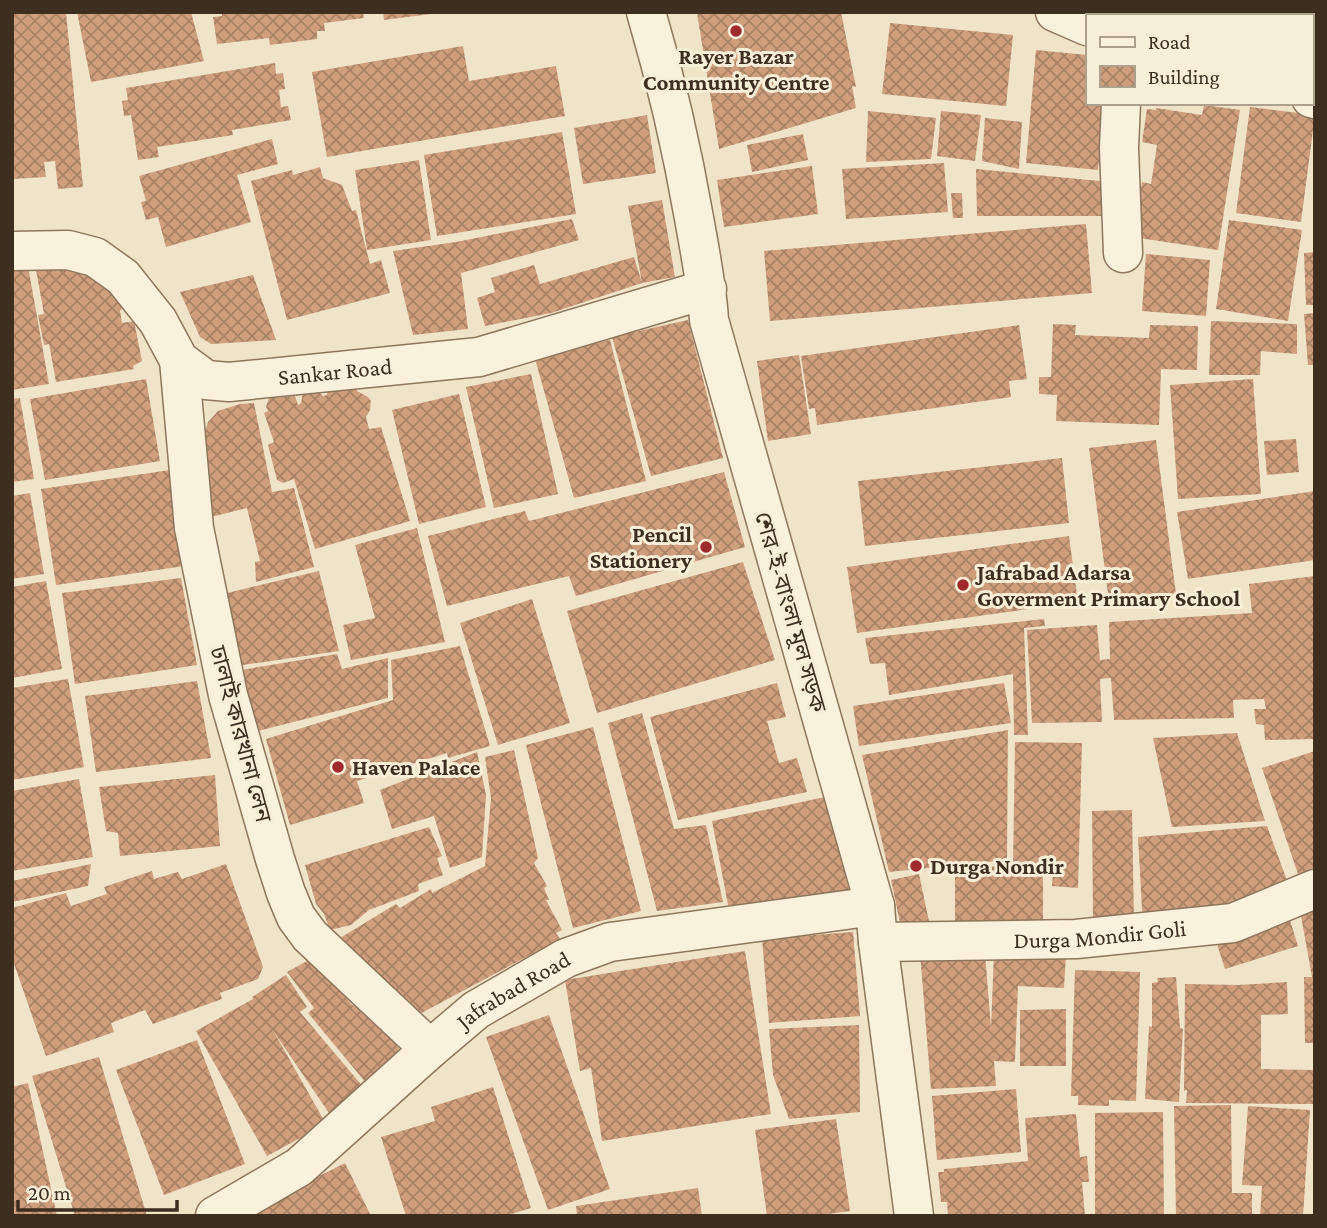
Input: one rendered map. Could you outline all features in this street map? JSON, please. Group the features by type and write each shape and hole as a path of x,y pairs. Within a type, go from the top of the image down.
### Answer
{"street":[{"name":"শের-ই-বাংলা মূল সড়ক","path":"646,12 665,76 685,167 707,289 709,320 876,924 914,1216"},
{"path":"1055,12 1086,26"},
{"path":"1121,105 1119,148 1123,253"},
{"name":"Sankar Road","path":"12,251 68,250 95,257 123,276 158,321 179,360 205,380 229,383 479,356 707,289"},
{"name":"ঢালাই কারখানা লেন","path":"179,360 194,528 228,695 286,893 296,917 310,936 430,1049"},
{"name":"Durga Mondir Goli","path":"876,924 1076,939 1233,923 1315,889"},
{"name":"Jafrabad Road","path":"215,1216 299,1167 476,1010 566,958 610,943 876,924"}],"building":[{"path":"12,12 66,12 83,187 58,189 55,161 44,162 46,177 12,179"},
{"path":"77,12 191,12 204,61 91,82"},
{"path":"222,12 363,12 364,18 324,23 325,31 317,31 317,39 270,45 269,38 217,44 213,17 222,16"},
{"path":"383,12 431,12 431,14 384,20"},
{"path":"841,12 856,87 852,86 856,108 719,149 697,13"},
{"path":"1152,12 1264,12 1264,14"},
{"path":"1315,12 1315,62 1313,14 1278,14"},
{"path":"890,23 1013,35 1006,106 882,94"},
{"path":"463,46 469,81 556,66 565,116 327,157 312,72"},
{"path":"1036,50 1086,55 1086,105 1105,105 1098,170 1026,163"},
{"path":"275,63 276,74 283,73 285,89 279,90 281,107 288,106 291,120 232,130 233,135 157,147 159,157 138,160 131,115 124,116 122,101 128,100 126,88"},
{"path":"1204,105 1240,110 1218,250 1133,237 1142,182 1151,184 1157,145 1142,142 1147,109 1202,115"},
{"path":"1250,107 1315,115 1301,222 1236,213"},
{"path":"868,111 936,118 931,159 866,162"},
{"path":"941,111 981,115 975,161 937,156"},
{"path":"647,115 656,173 583,184 574,128"},
{"path":"985,118 1022,122 1019,169 982,161"},
{"path":"562,132 576,214 437,236 424,155"},
{"path":"803,134 808,160 752,172 747,145"},
{"path":"272,139 278,164 237,175 251,222 166,247 158,217 146,220 141,202 146,201 139,176"},
{"path":"419,160 431,240 367,250 355,170"},
{"path":"944,163 948,212 846,219 842,169"},
{"path":"812,166 818,214 724,227 717,180"},
{"path":"320,167 323,178 342,185 352,211 356,210 370,264 381,260 390,293 287,320 251,181 292,170 293,175"},
{"path":"976,169 1110,182 1110,216 977,216"},
{"path":"951,193 962,193 963,218 953,218"},
{"path":"662,200 675,277 642,283 628,206"},
{"path":"572,219 579,240 461,273 468,329 413,335 393,251 456,242"},
{"path":"1229,220 1302,230 1288,321 1216,309"},
{"path":"1086,224 1092,293 770,321 764,251"},
{"path":"1315,252 1315,305 1306,305 1304,253"},
{"path":"1146,254 1210,260 1206,316 1142,311"},
{"path":"634,257 642,283 551,313 485,326 477,298 495,292 491,278 534,265 540,284"},
{"path":"68,265 97,265 126,303 120,311 122,323 134,321 142,361 133,366 134,369 56,382 49,344 44,345 38,315 44,314 36,270"},
{"path":"28,266 49,384 12,390 12,268"},
{"path":"253,275 276,340 211,344 200,337 180,292"},
{"path":"1315,313 1315,365 1308,365 1304,314"},
{"path":"688,320 723,458 651,476 612,337"},
{"path":"1211,321 1297,324 1297,354 1261,351 1260,375 1209,375"},
{"path":"1053,324 1076,325 1075,335 1149,338 1150,325 1198,326 1197,370 1161,369 1159,425 1056,421 1057,395 1039,394 1039,377 1051,377"},
{"path":"1019,325 1027,379 1009,381 1011,397 817,425 815,408 809,409 801,356"},
{"path":"610,340 646,481 574,498 534,355"},
{"path":"799,355 811,434 768,441 757,361"},
{"path":"531,374 558,494 494,508 466,387"},
{"path":"146,379 160,461 45,480 30,399"},
{"path":"1253,379 1261,494 1178,499 1170,385"},
{"path":"354,384 357,391 371,401 366,417 369,429 381,427 410,521 315,549 294,479 283,483 277,480 268,445 274,442 264,413 268,411 266,407 269,398 295,396 298,405 303,392 317,390 323,396 327,395 327,389"},
{"path":"459,394 486,507 419,524 392,410"},
{"path":"20,398 34,479 12,482 12,399"},
{"path":"254,403 272,492 294,488 314,567 256,582 255,562 260,561 247,508 211,517 203,439 208,422 218,411"},
{"path":"1296,439 1299,472 1267,475 1264,441"},
{"path":"1156,440 1176,594 1109,601 1089,448"},
{"path":"1062,458 1069,523 865,546 858,481"},
{"path":"170,470 184,566 56,585 41,489"},
{"path":"724,472 745,547 576,596 569,576 447,606 428,536 525,511 529,521"},
{"path":"1315,491 1315,560 1188,579 1177,512"},
{"path":"30,493 44,574 12,579 12,496"},
{"path":"417,528 445,642 351,660 343,625 375,618 355,545"},
{"name":"Jafrabad Adarsa Goverment Primary School","path":"1069,536 1078,602 857,633 847,567"},
{"path":"743,562 775,660 597,713 567,611"},
{"path":"319,571 339,651 236,666 223,594"},
{"path":"1315,576 1315,739 1265,740 1264,725 1256,724 1254,709 1266,709 1264,699 1233,700 1234,718 1114,720 1111,678 1100,679 1102,722 1032,723 1027,630 1097,625 1100,660 1110,659 1109,622 1252,613 1249,584"},
{"path":"181,578 197,665 75,684 62,593"},
{"path":"46,581 62,669 12,678 12,587"},
{"path":"532,599 570,723 498,745 460,623"},
{"path":"1044,619 1045,626 1024,628 1028,735 1014,735 1013,674 889,695 885,663 870,664 865,638"},
{"name":"Haven Palace","path":"460,646 490,746 448,758 447,753 357,781 364,803 290,825 266,739 393,700 391,660"},
{"path":"337,654 342,669 388,658 388,698 254,732 241,670"},
{"path":"68,679 84,767 12,780 12,688"},
{"path":"197,681 211,758 96,772 85,696"},
{"path":"777,683 786,717 767,721 779,763 797,758 807,792 678,820 650,717"},
{"path":"1004,683 1011,723 859,746 853,706"},
{"path":"642,713 674,829 706,825 723,902 657,911 608,723"},
{"path":"593,727 641,911 573,928 526,745"},
{"path":"1008,730 1007,860 889,872 862,755"},
{"path":"1237,733 1265,821 1172,827 1153,738"},
{"path":"1015,742 1082,743 1078,888 1052,886 1053,868 1043,867 1043,922 955,921 955,866 1013,867"},
{"path":"514,750 538,858 534,863 547,886 544,888 549,900 546,900 562,930 556,933 560,939 414,1017 340,938 396,904 400,908 431,889 432,893 485,866 491,798 485,757"},
{"path":"1315,751 1315,868 1298,874 1262,768"},
{"path":"477,752 486,795 482,857 450,868 434,816 392,829 380,790"},
{"path":"215,775 220,846 120,856 118,833 106,831 99,787"},
{"path":"79,779 93,857 12,871 12,791"},
{"path":"825,797 851,897 729,910 712,821"},
{"path":"1132,810 1134,921 1093,921 1092,811"},
{"path":"1267,826 1288,883 1228,903 1226,910 1143,927 1138,837"},
{"path":"429,827 442,856 437,858 443,875 418,884 419,891 369,910 351,925 330,930 324,914 316,904 305,865"},
{"path":"91,864 88,886 12,902 12,881"},
{"path":"226,864 263,967 258,979 220,993 222,999 153,1024 145,1010 111,1023 114,1032 46,1056 12,958 12,908 66,893 71,906 107,894 104,887 152,871 154,879 178,872 182,879"},
{"path":"919,874 930,926 902,932 891,880"},
{"path":"1315,902 1315,1043 1305,1043 1304,977 1312,977 1299,905"},
{"path":"1288,914 1298,946 1225,969 1215,938"},
{"path":"853,932 860,1016 769,1023 762,939"},
{"path":"745,951 771,1114 602,1141 591,1068 580,1071 565,980"},
{"path":"994,952 1066,955 1064,988 1018,986 1015,1062 994,1061 996,1086 931,1089 920,953 985,953 991,1028"},
{"path":"309,960 333,982 352,1005 372,1012 402,1053 367,1084 308,1013 314,1008 287,972"},
{"path":"1075,970 1140,972 1136,1101 1109,1100 1109,1106 1078,1105 1078,1096 1071,1096"},
{"path":"286,975 307,1007 300,1012 364,1088 331,1116 274,1032 326,1124 267,1156 196,1031 253,999 252,997"},
{"path":"1176,977 1180,1028 1183,1029 1179,1102 1145,1099 1149,1026 1152,1027 1152,983 1158,982 1157,978"},
{"path":"1287,982 1288,1014 1261,1015 1261,1069 1315,1070 1315,1104 1186,1103 1185,984"},
{"path":"1066,1009 1066,1066 1020,1066 1020,1010"},
{"path":"549,1015 610,1189 548,1210 486,1037"},
{"path":"859,1025 860,1112 789,1119 773,1075 769,1029"},
{"path":"197,1040 245,1164 164,1195 116,1070"},
{"path":"99,1057 147,1216 75,1216 32,1076"},
{"path":"28,1083 57,1216 12,1216 12,1087"},
{"path":"493,1087 531,1208 505,1216 406,1216 381,1137 435,1121 431,1107"},
{"path":"1016,1089 1021,1152 937,1160 932,1096"},
{"path":"1231,1105 1232,1193 1252,1193 1252,1216 1176,1216 1174,1106"},
{"path":"1248,1106 1310,1110 1303,1216 1260,1216 1262,1186 1242,1185"},
{"path":"1163,1112 1164,1216 1095,1216 1095,1113"},
{"path":"1076,1114 1080,1157 1087,1156 1089,1182 1082,1182 1085,1216 948,1216 947,1202 941,1202 938,1172 944,1172 944,1169 1028,1161 1025,1118"},
{"path":"836,1119 850,1211 814,1216 767,1216 755,1130"},
{"path":"345,1163 371,1216 240,1216"},
{"path":"698,1188 702,1216 577,1216 576,1206"}],"place":[{"name":"Rayer Bazar Community Centre","path":"736,31"},
{"name":"Pencil Stationery","path":"706,547"},
{"name":"Jafrabad Adarsa Goverment Primary School","path":"963,585"},
{"name":"Haven Palace","path":"338,767"},
{"name":"Durga Nondir","path":"916,866"}]}
